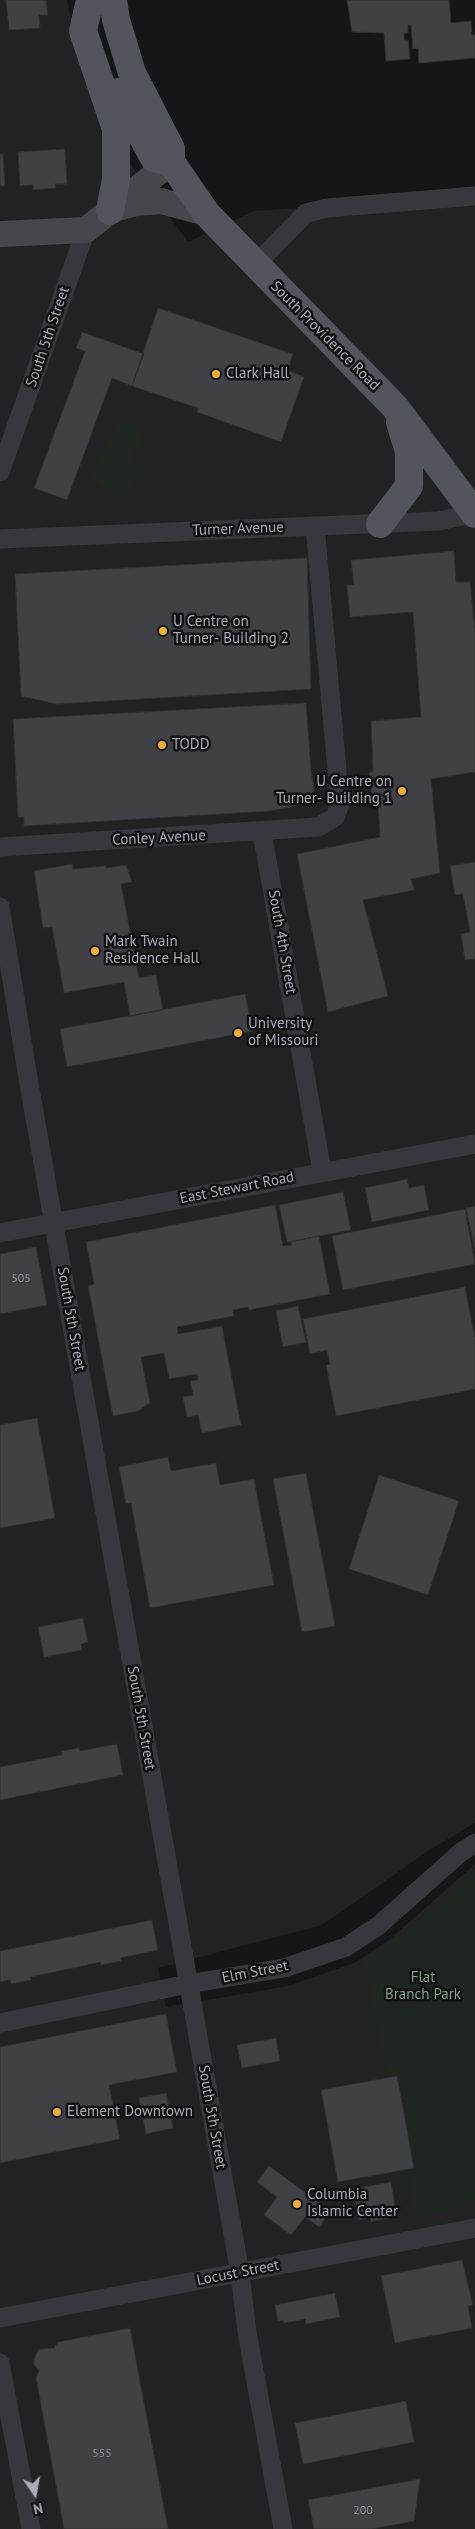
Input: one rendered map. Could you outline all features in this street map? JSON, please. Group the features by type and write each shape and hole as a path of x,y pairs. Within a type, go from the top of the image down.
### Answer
{"main road":[{"name":"South Providence Road","path":"90,0 96,32 112,81 154,158 171,162"},
{"path":"90,0 82,31 116,128 116,178 110,211"},
{"name":"South Providence Road","path":"112,0 132,73 171,150 171,162 206,213 395,406 475,513"},
{"path":"380,524 408,486 409,452 395,406"}],"street":[{"path":"0,234 86,230 171,162"},
{"path":"255,265 306,213 328,208 475,196"},
{"path":"110,211 136,202 161,201 206,213"},
{"name":"South 5th Street","path":"0,472 86,230"},
{"name":"Turner Avenue","path":"0,539 439,521 475,513"},
{"name":"Conley Avenue","path":"0,848 318,827 335,817 340,804 315,526"},
{"name":"South 4th Street","path":"262,832 322,1171"},
{"name":"South 5th Street","path":"0,907 54,1224 240,2273 247,2332 283,2529"},
{"name":"East Stewart Road","path":"0,1233 322,1171 475,1144"},
{"name":"Elm Street","path":"0,2023 188,1984 284,1968 346,1947 378,1926 467,1848"},
{"name":"Locust Street","path":"0,2318 475,2228"},
{"path":"0,2363 32,2529"}],"shaded area":[{"name":"University of Missouri","path":"0,0 67,0 82,73 101,124 188,242 254,211 475,196 475,1823 431,1849 322,1925 158,1968 166,2007 288,1986 354,1963 389,1940 475,1864 475,2529 0,2529"}],"green space":[{"path":"130,421 144,431 131,462 139,466 128,496 123,497 105,490 92,478 118,422"},
{"name":"Flat Branch Park","path":"475,1872 475,2205 416,2216 364,1959 445,1903"}],"building":[{"path":"6,0 46,0 48,15 39,15 40,28 9,30"},
{"path":"347,0 449,0 451,23 471,21 472,35 475,35 475,58 419,63 418,48 413,49 411,25 408,25 408,33 404,33 404,40 408,40 410,59 386,61 384,33 352,32"},
{"path":"65,149 67,184 55,184 56,188 33,190 33,185 20,186 18,152"},
{"path":"0,154 3,154 5,186 0,186"},
{"name":"Clark Hall","path":"158,308 293,354 288,370 304,377 281,442 197,412 198,408 132,386"},
{"path":"82,332 144,354 132,386 112,378 67,500 34,488 85,351 76,348"},
{"name":"U Centre on Turner- Building 1","path":"454,551 456,582 470,582 475,629 475,772 431,779 440,873 411,879 414,890 363,900 388,996 328,1012 297,854 380,837 378,804 373,803 369,773 373,771 371,721 421,717 413,612 350,617 347,585 354,585 351,560"},
{"name":"U Centre on Turner- Building 2","path":"307,558 311,689 56,704 21,696 15,574"},
{"name":"TODD","path":"306,703 311,771 316,802 270,811 24,826 24,817 18,817 13,719"},
{"path":"475,862 475,959 465,960 461,934 470,932 463,894 455,895 450,866"},
{"name":"Mark Twain Residence Hall","path":"72,864 73,869 126,865 132,882 121,884 139,978 156,975 163,1010 130,1016 124,982 64,993 52,927 43,928 34,871"},
{"path":"245,994 253,1031 67,1067 60,1029"},
{"path":"407,1179 409,1188 424,1185 429,1210 372,1222 365,1188"},
{"path":"343,1192 351,1230 287,1242 279,1205"},
{"path":"275,1205 283,1246 292,1245 291,1242 319,1236 330,1294 249,1310 248,1307 233,1310 234,1316 177,1327 178,1334 222,1326 241,1425 202,1433 198,1415 187,1417 183,1397 193,1395 190,1381 198,1380 197,1374 169,1379 164,1353 141,1357 150,1403 138,1411 113,1416 88,1286 94,1284 86,1242"},
{"path":"475,1206 475,1251 466,1208"},
{"path":"465,1209 475,1264 343,1290 332,1236"},
{"path":"36,1247 47,1305 0,1314 0,1254"},
{"path":"465,1287 475,1338 475,1389 336,1416 326,1365 330,1364 327,1350 310,1354 303,1319"},
{"path":"298,1306 306,1342 283,1347 276,1311"},
{"path":"37,1418 55,1518 0,1528 0,1425"},
{"path":"168,1457 171,1471 216,1463 220,1485 254,1479 274,1585 150,1608 131,1503 126,1504 119,1467"},
{"path":"306,1473 335,1626 302,1632 273,1479"},
{"path":"379,1475 459,1501 428,1595 349,1569"},
{"path":"83,1618 88,1642 81,1644 82,1650 44,1657 38,1627"},
{"path":"117,1744 123,1775 0,1800 0,1767 62,1755 61,1751 79,1748 80,1751"},
{"path":"152,1920 158,1950 120,1958 121,1961 101,1965 101,1962 30,1977 31,1980 11,1984 10,1980 0,1982 0,1951"},
{"name":"Element Downtown","path":"166,2014 177,2072 109,2085 120,2139 0,2163 0,2047"},
{"path":"276,2038 280,2061 242,2068 237,2045"},
{"path":"397,2076 414,2168 338,2182 321,2090"},
{"path":"166,2093 173,2128 146,2134 139,2098"},
{"name":"Columbia Islamic Center","path":"269,2166 331,2211 319,2227 305,2217 291,2235 264,2215 277,2197 257,2182"},
{"path":"391,2182 396,2212 386,2214 387,2218 371,2222 370,2217 359,2220 353,2189"},
{"path":"462,2260 473,2305 468,2306 472,2328 395,2343 381,2276"},
{"path":"335,2293 340,2317 306,2324 305,2319 284,2323 283,2320 278,2321 275,2305"},
{"path":"130,2328 168,2529 64,2529 36,2378 39,2371 34,2364 34,2359 39,2349 54,2348 58,2342"},
{"path":"406,2401 414,2442 303,2464 295,2423"},
{"path":"420,2479 414,2521 372,2529 314,2529 308,2500"}],"place":[{"name":"Clark Hall","path":"216,374"},
{"name":"U Centre on Turner- Building 2","path":"163,631"},
{"name":"TODD","path":"162,745"},
{"name":"U Centre on Turner- Building 1","path":"402,791"},
{"name":"Mark Twain Residence Hall","path":"95,951"},
{"name":"University of Missouri","path":"238,1033"},
{"name":"Element Downtown","path":"57,2112"},
{"name":"Columbia Islamic Center","path":"297,2204"}]}
